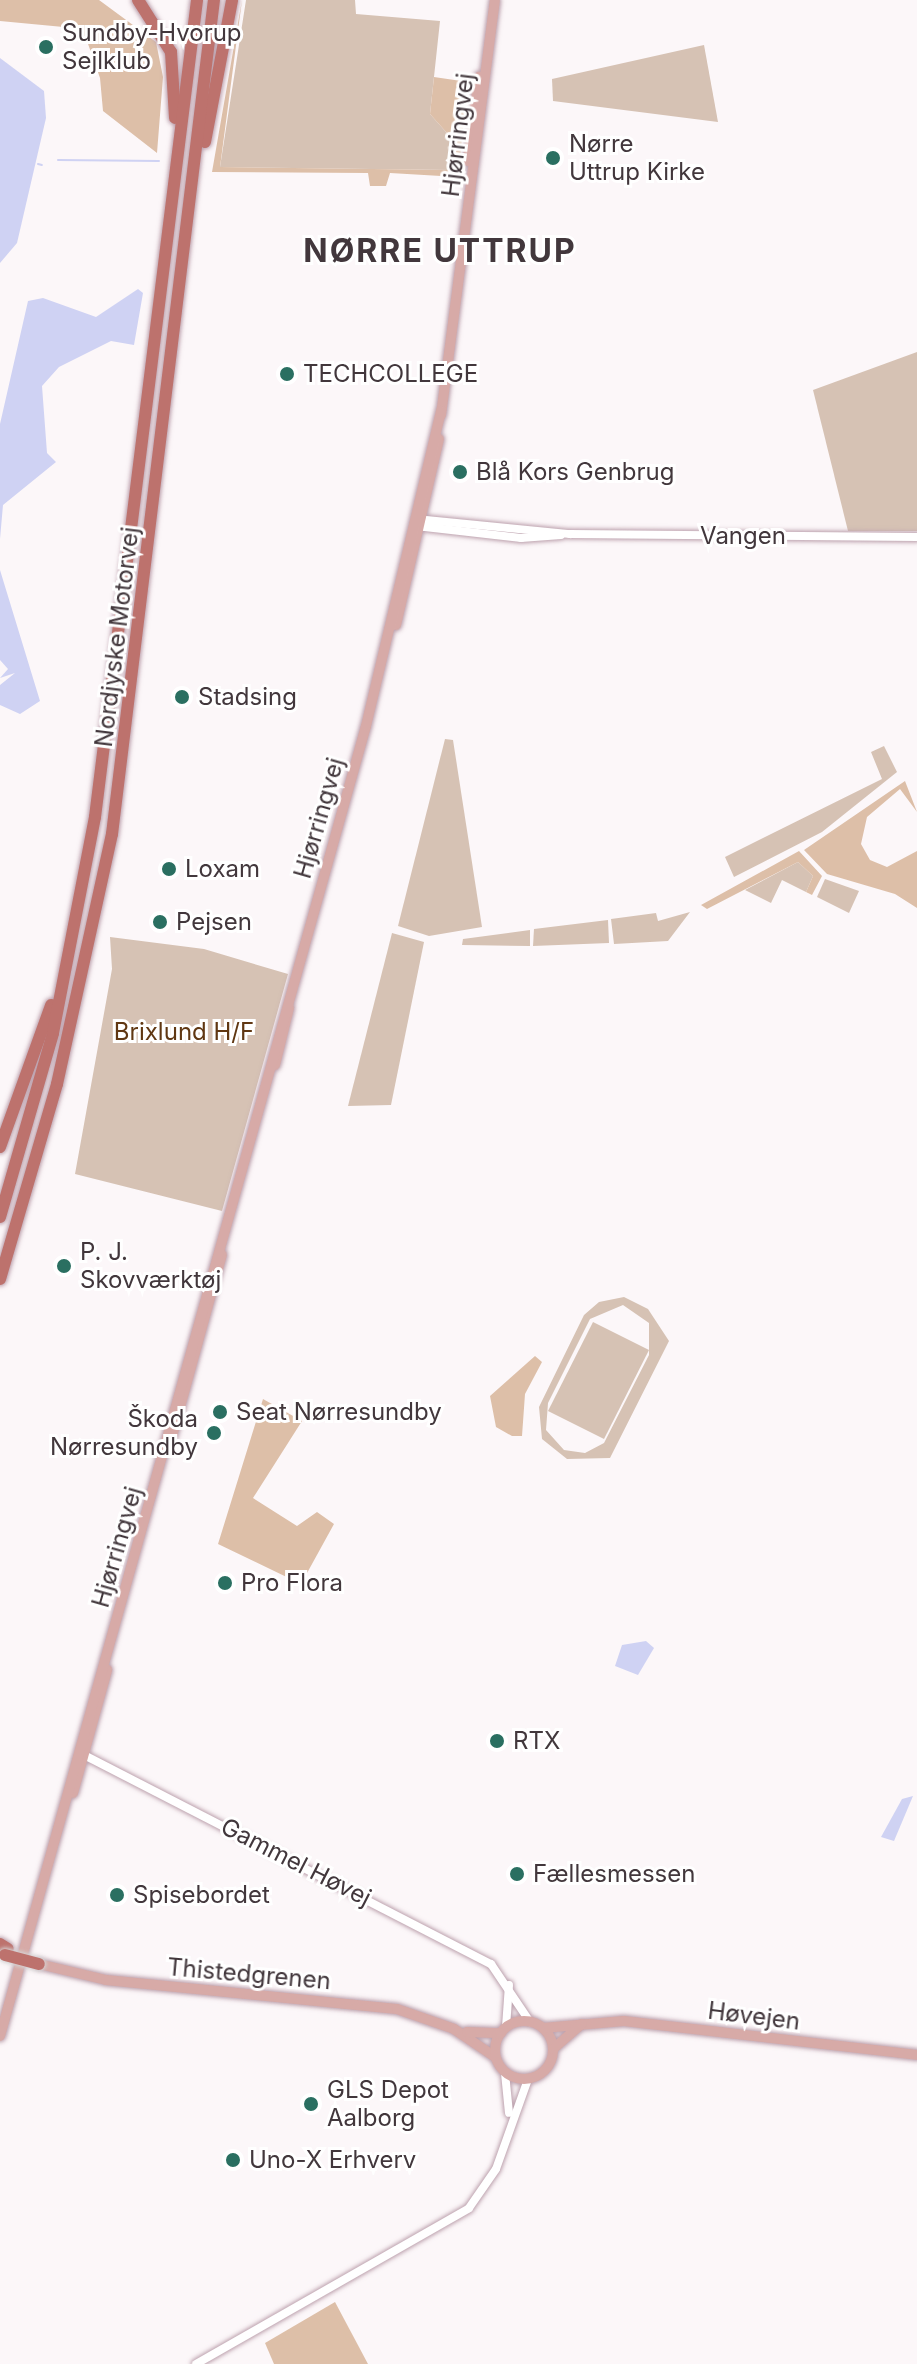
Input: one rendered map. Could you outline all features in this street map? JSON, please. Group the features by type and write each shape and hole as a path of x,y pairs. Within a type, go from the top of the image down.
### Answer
{"highway":[{"path":"138,0 167,40 177,92 147,432"},
{"name":"Nordjyske Motorvej","path":"63,972 112,712 197,0"},
{"name":"Nordjyske Motorvej","path":"1,1275 57,1084 107,864 174,347 214,0"},
{"path":"174,347 232,0"},
{"path":"0,1147 63,972"},
{"path":"0,1217 63,972"},
{"path":"3,1950 42,1965"}],"main road":[{"name":"Hjørringvej","path":"459,274 489,0"},
{"name":"Hjørringvej","path":"0,2036 82,1754 162,1460 214,1297 227,1222 263,1093 289,1023 289,1001 420,523 441,411 495,0"},
{"name":"Thistedgrenen","path":"42,1965 169,1988 397,2009 454,2029 495,2057"},
{"path":"553,2049 543,2028 530,2022 504,2030 495,2057 505,2073 528,2079 546,2069 553,2049 585,2022"},
{"name":"Høvejen","path":"543,2028 585,2022 917,2055"},
{"name":"Thistedgrenen","path":"454,2029 504,2030"}],"street":[{"name":"Vangen","path":"420,523 521,538 570,534 917,537"},
{"name":"Gammel Høvej","path":"82,1754 470,1951 508,1980 530,2022"},
{"path":"504,2030 508,1980"},
{"path":"505,2073 509,2118"},
{"path":"196,2364 469,2208 496,2169 509,2118 528,2079"}],"green space":[{"path":"246,0 355,0 356,14 440,21 430,114 455,142 451,170 220,167"},
{"path":"704,45 718,122 553,101 552,79"},
{"path":"917,352 917,531 848,531 813,390"},
{"path":"445,739 453,740 482,927 429,936 398,926"},
{"path":"884,746 897,772 822,832 734,877 725,857 882,779 871,752"},
{"path":"798,862 813,876 806,892 782,880 771,903 745,890"},
{"path":"825,879 859,891 849,913 817,897"},
{"path":"690,912 668,941 614,944 611,919 656,913 658,921"},
{"path":"608,920 609,943 533,946 534,929"},
{"path":"530,930 530,946 462,945 463,939"},
{"path":"392,933 424,942 391,1105 348,1106"},
{"name":"Brixlund H/F","path":"110,937 204,949 288,974 222,1211 75,1174 112,969"},
{"path":"624,1297 648,1309 669,1341 610,1458 567,1459 542,1439 539,1407 584,1315 599,1302","holes":["623,1305 649,1323 649,1355 604,1443 585,1453 564,1450 546,1430 548,1403 590,1319"]},
{"path":"593,1322 649,1350 604,1439 548,1411"}],"shaded area":[{"path":"0,0 99,0 156,42 163,77 157,153 103,111 100,78 87,41 74,28 0,21"},
{"path":"242,0 220,167 451,170 455,142 430,114 434,77 468,82 458,177 390,173 386,186 370,186 368,173 212,172"},
{"path":"905,781 917,812 900,789 867,817 861,844 870,860 887,867 917,851 917,908 895,894 827,874 804,850"},
{"path":"799,851 822,876 812,895 806,892 813,876 798,862 707,909 701,905"},
{"path":"535,1356 542,1362 525,1394 522,1436 512,1436 496,1427 490,1396"},
{"path":"263,1399 302,1421 253,1498 297,1526 317,1512 334,1524 301,1584 218,1544"},
{"path":"335,2302 368,2364 274,2364 265,2343"}],"water":[{"path":"0,58 44,91 46,118 17,243 0,263"},
{"path":"138,289 143,293 134,345 111,341 59,367 42,386 47,453 56,462 3,505 0,539 0,424 28,301 43,298 96,317"},
{"path":"0,570 40,701 20,714 0,705 0,685 15,673 0,678 8,669 0,660"},
{"path":"646,1641 654,1648 638,1675 615,1666 622,1645"},
{"path":"913,1796 894,1841 881,1837 902,1799"}],"waterway":[{"path":"58,160 159,161"},
{"path":"38,164 42,165"}],"place":[{"name":"Sundby-Hvorup Sejlklub","path":"46,47"},
{"name":"Nørre Uttrup Kirke","path":"553,158"},
{"name":"TECHCOLLEGE","path":"287,374"},
{"name":"Blå Kors Genbrug","path":"460,472"},
{"name":"Stadsing","path":"182,697"},
{"name":"Loxam","path":"169,869"},
{"name":"Pejsen","path":"160,922"},
{"name":"P. J. Skovværktøj","path":"64,1266"},
{"name":"Seat Nørresundby","path":"220,1412"},
{"name":"Škoda Nørresundby","path":"214,1433"},
{"name":"Pro Flora","path":"225,1583"},
{"name":"RTX","path":"497,1741"},
{"name":"Fællesmessen","path":"517,1874"},
{"name":"Spisebordet","path":"117,1895"},
{"name":"GLS Depot Aalborg","path":"311,2104"},
{"name":"Uno-X Erhverv","path":"233,2160"}],"district":[{"name":"NØRRE UTTRUP","path":"440,251"}]}
